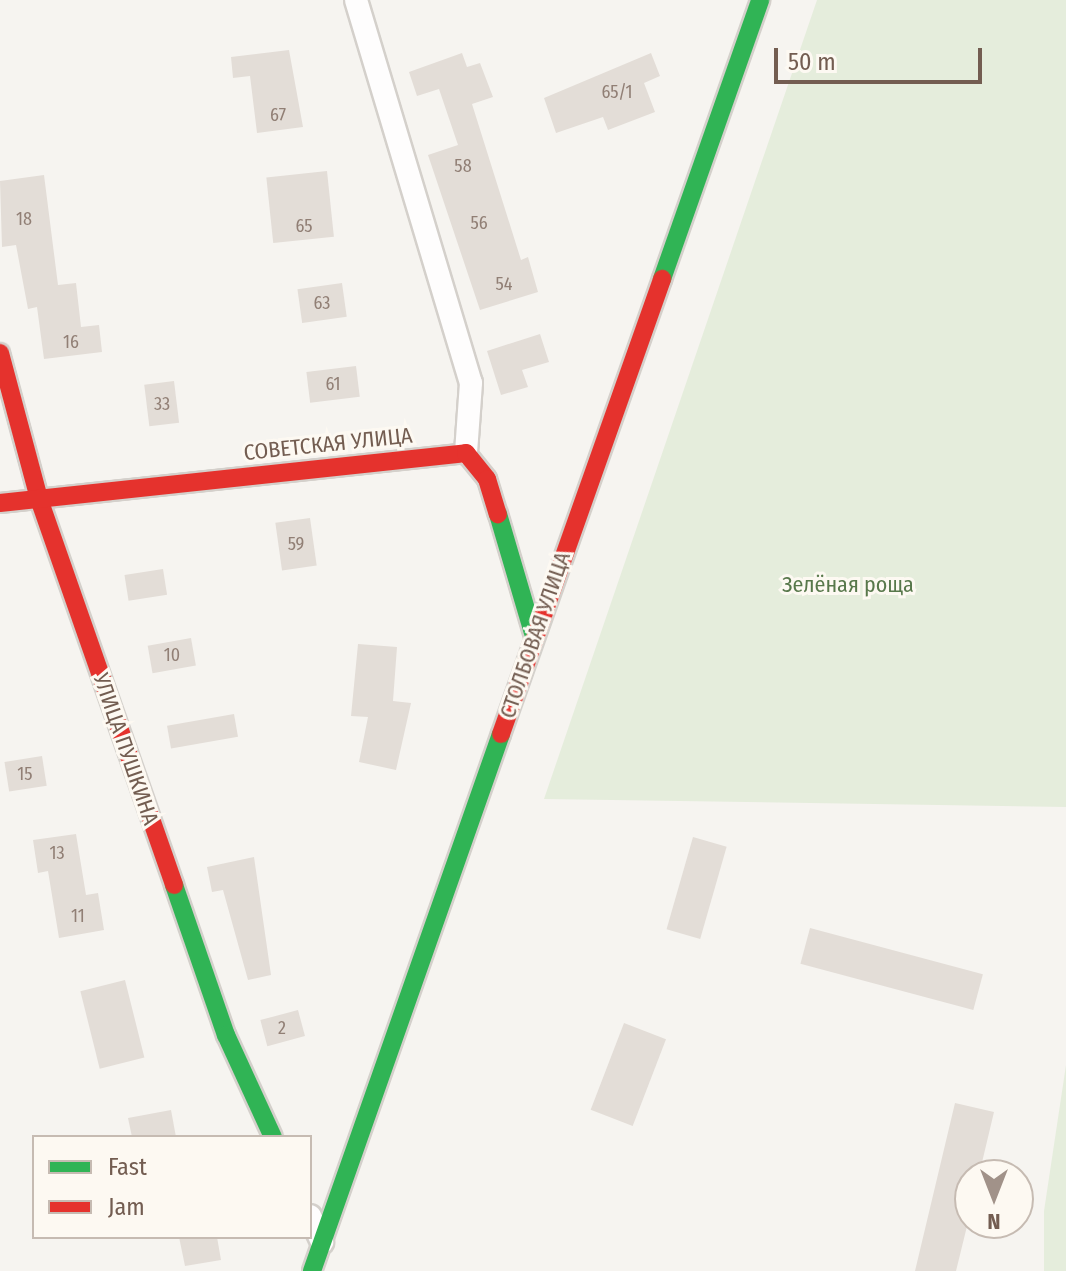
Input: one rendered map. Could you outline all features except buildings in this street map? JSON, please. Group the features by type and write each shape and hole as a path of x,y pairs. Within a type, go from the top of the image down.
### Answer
{"street":[{"path":"356,0 471,383 466,453 487,479 534,636"},
{"name":"СТОЛБОВАЯ УЛИЦА","path":"312,1271 760,0"},
{"name":"УЛИЦА ПУШКИНА","path":"0,353 39,499 226,1035 272,1135"},
{"name":"СОВЕТСКАЯ УЛИЦА","path":"0,503 466,453"},
{"path":"312,1220 322,1242"}],"green space":[{"name":"Зелёная роща","path":"817,0 1066,0 1066,807 544,799"},
{"path":"1066,1065 1066,1271 1044,1271 1044,1211"}],"traffic: fast":[{"path":"662,279 760,0"},
{"path":"498,514 534,636"},
{"path":"312,1271 501,734"},
{"path":"174,885 226,1035 272,1135"}],"traffic: jam":[{"path":"501,734 662,279"},
{"path":"0,353 39,499 174,885"},
{"path":"0,503 466,453 487,479 498,514"}]}
